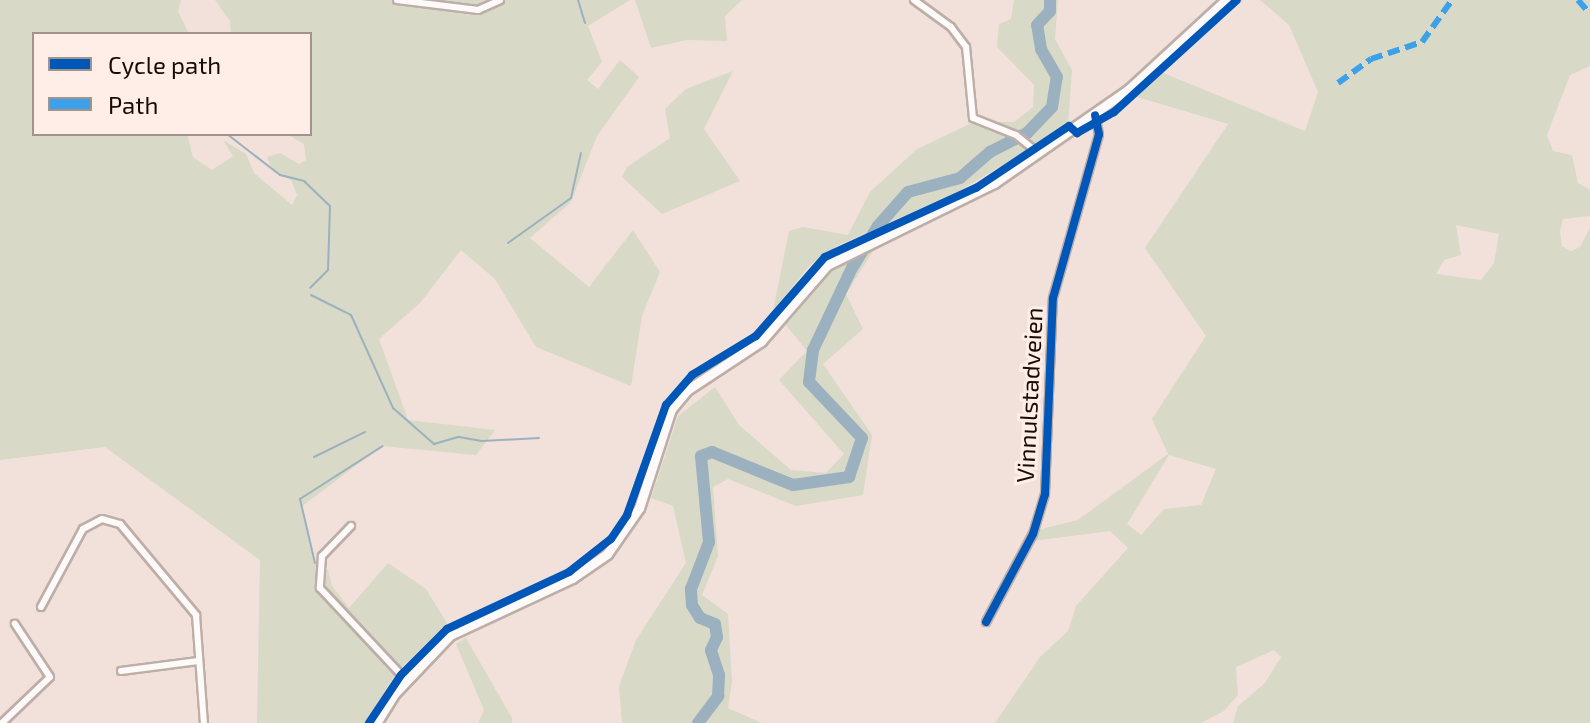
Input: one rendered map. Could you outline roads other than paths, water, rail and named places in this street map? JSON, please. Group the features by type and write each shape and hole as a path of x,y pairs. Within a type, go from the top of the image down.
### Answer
{"main road":[{"path":"376,723 407,681 460,628 572,578 607,554 639,508 665,421 680,397 750,350 827,265 866,242 966,200 1038,153 1095,115 1226,0"}],"street":[{"path":"397,0 478,10 500,0"},
{"path":"914,0 951,27 966,47 973,118 1016,135 1038,153"},
{"name":"Vinnulstadveien","path":"986,622 1033,534 1045,494 1053,298 1099,134 1095,115"},
{"path":"41,607 83,529 102,519 120,524 192,607 200,631 198,661 204,723"},
{"path":"351,526 322,556 321,590 407,681"},
{"path":"51,572 59,575"},
{"path":"2,723 50,677 15,624"},
{"path":"121,671 198,661"}],"waterway":[{"path":"578,0 585,23"},
{"path":"698,723 718,696 719,675 711,650 717,637 715,624 700,618 692,605 691,589 709,542 701,456 712,452 793,485 849,477 862,438 809,382 813,350 852,268 878,226 908,192 960,178 990,152 1027,133 1052,107 1057,77 1041,49 1037,25 1050,11 1050,0"},
{"path":"230,136 280,175 304,181 330,206 328,270 310,288"},
{"path":"508,243 571,198 581,153"},
{"path":"311,295 351,315 393,408 434,444 459,437 482,441 539,438"},
{"path":"314,457 365,432"},
{"path":"315,563 300,499 383,446"}]}
